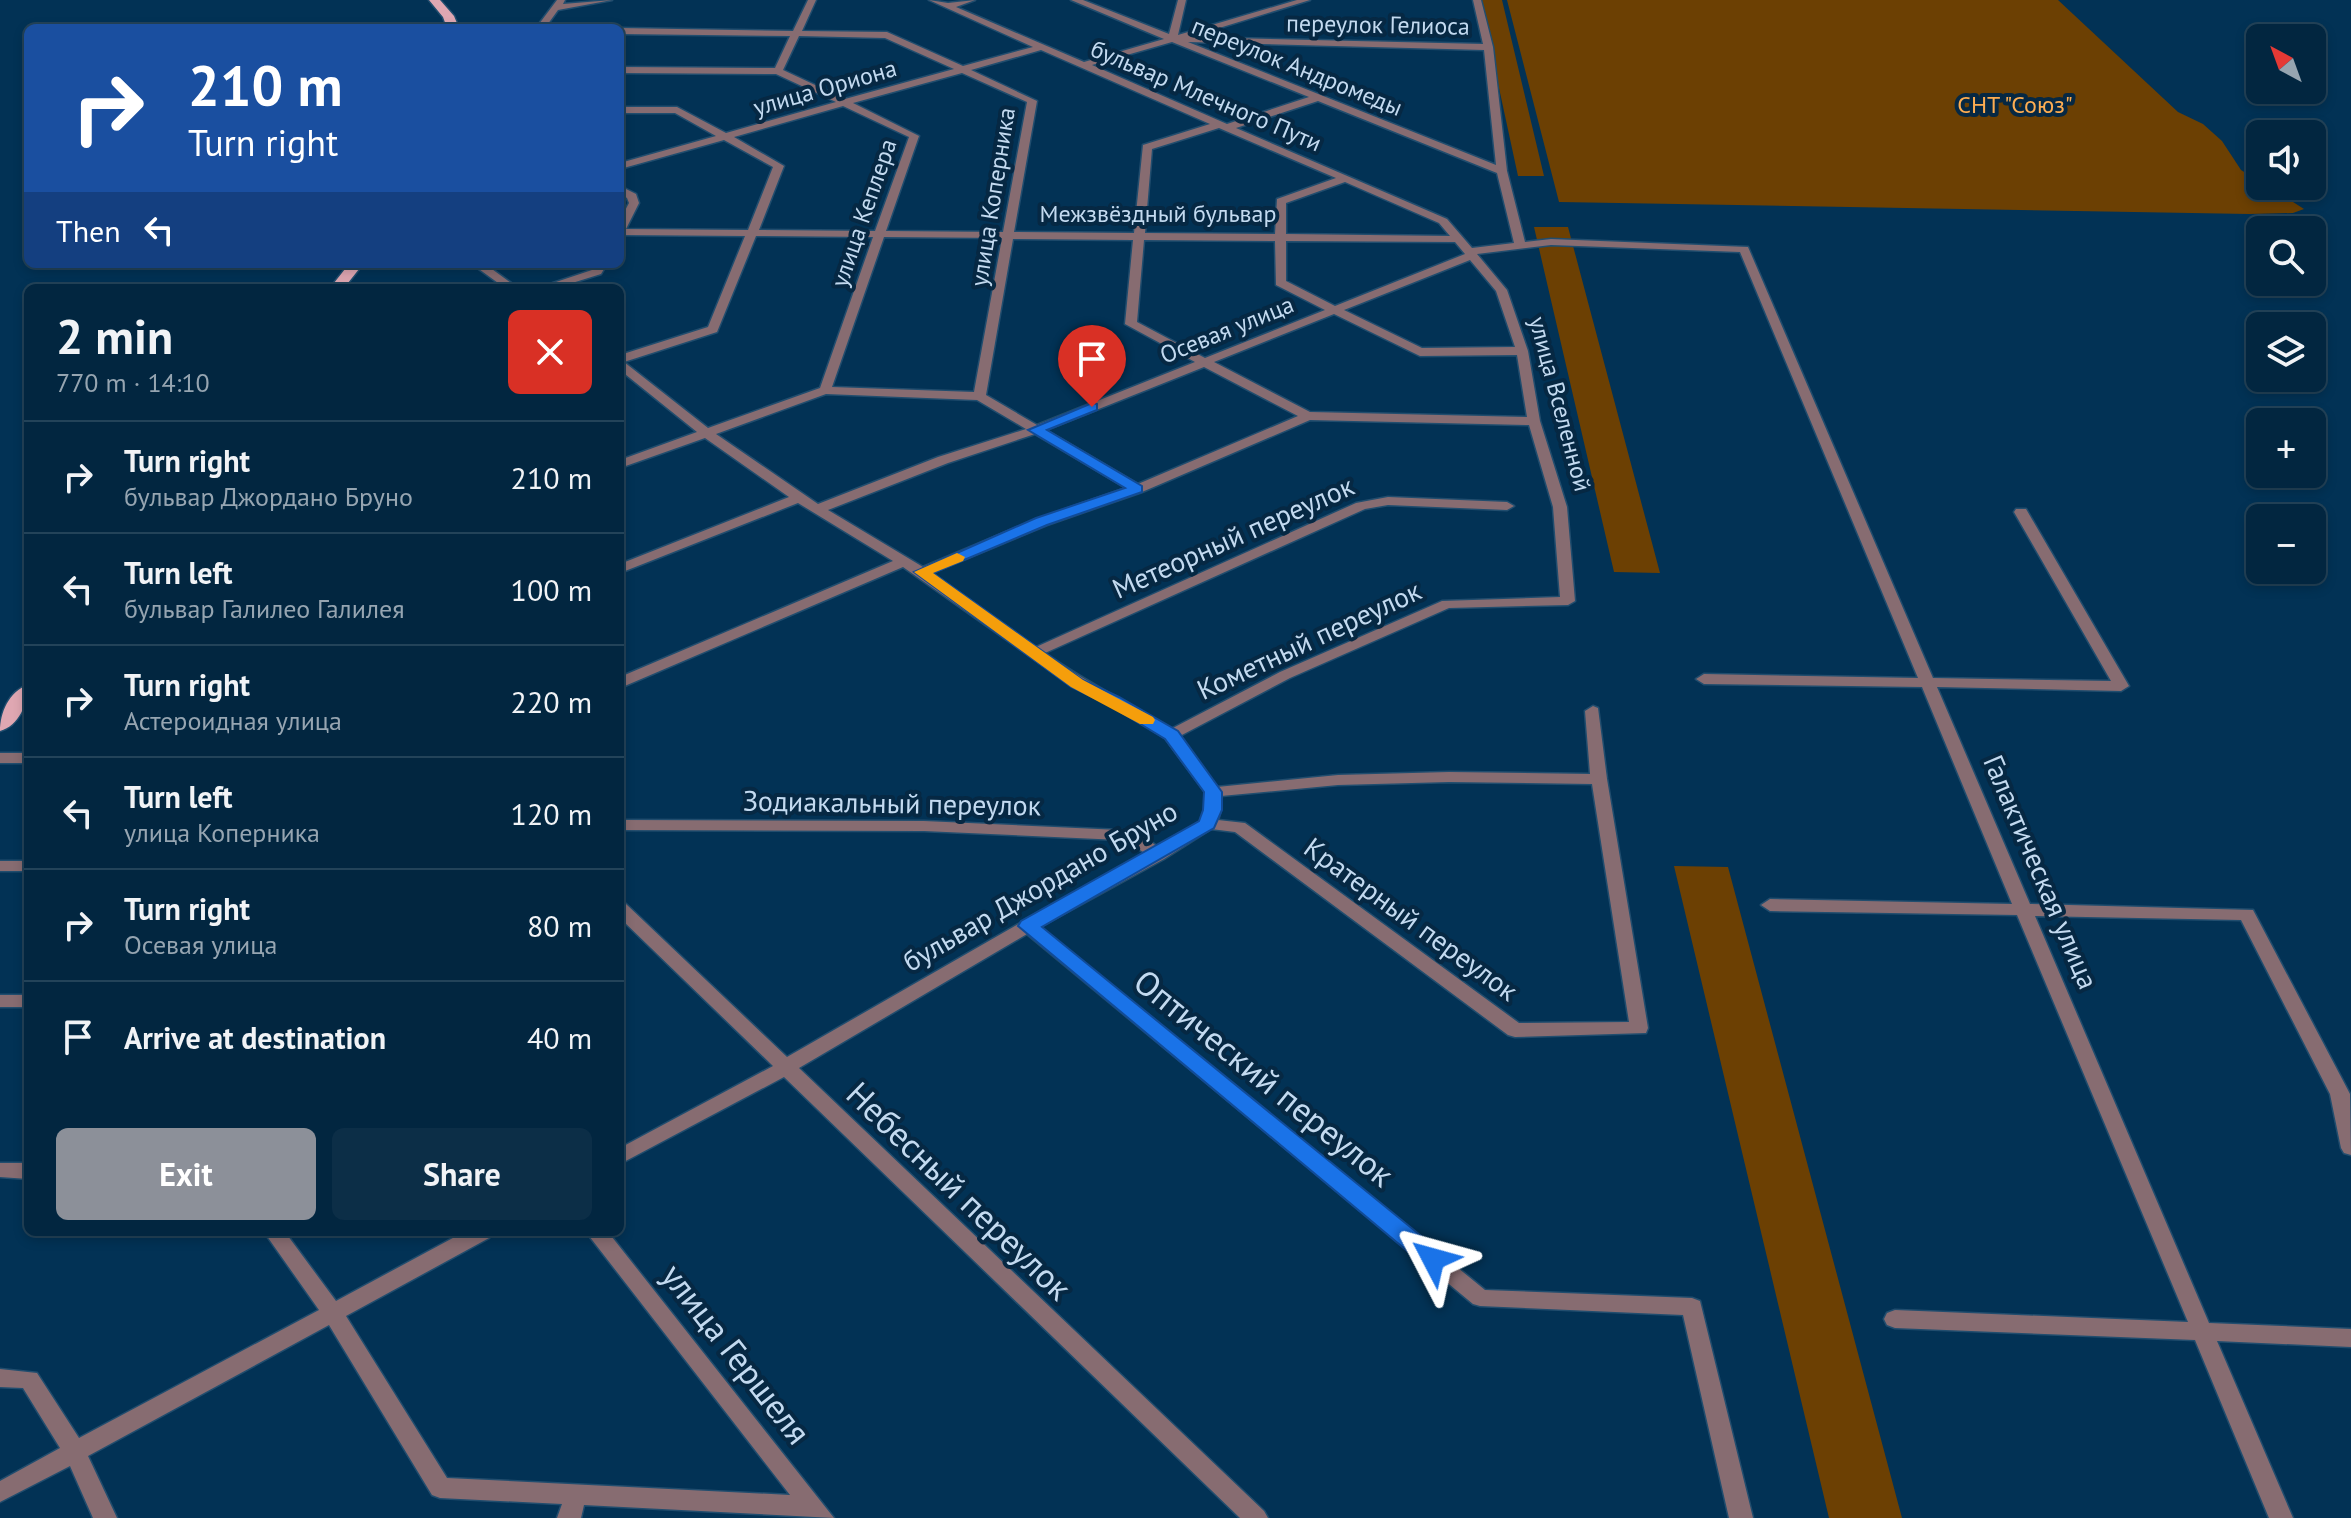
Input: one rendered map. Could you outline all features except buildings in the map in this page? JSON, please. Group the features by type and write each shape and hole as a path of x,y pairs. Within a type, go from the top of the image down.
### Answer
{"main road":[{"path":"434,0 451,22"},
{"path":"447,0 451,6 451,22"},
{"path":"340,284 353,268"},
{"path":"0,725 24,696"}],"street":[{"path":"543,24 558,4 608,0"},
{"path":"778,71 812,0"},
{"name":"бульвар Млечного Пути","path":"933,0 1443,221 1455,239"},
{"path":"948,6 971,0"},
{"name":"переулок Андромеды","path":"1076,0 1502,171"},
{"path":"1172,39 1182,0"},
{"path":"1083,65 1286,3 1306,0"},
{"path":"1477,0 1488,47 1502,171 1520,246"},
{"name":"улица Коперника","path":"624,31 887,35 1032,101 980,396"},
{"name":"переулок Гелиоса","path":"1172,39 1488,47"},
{"name":"улица Ориона","path":"624,165 1042,47"},
{"name":"улица Кеплера","path":"624,70 778,71 914,136 825,390"},
{"path":"1308,416 1131,324 1147,147 1319,97"},
{"path":"624,110 677,110 779,166 713,329 624,360"},
{"path":"1347,178 1281,201 1280,283 1420,352 1522,351"},
{"path":"624,191 632,196 634,203 624,223"},
{"name":"Межзвёздный бульвар","path":"624,231 1455,239"},
{"name":"улица Вселенной","path":"1455,239 1471,253 1501,290 1522,351 1534,421 1560,507 1568,601"},
{"name":"Осевая улица","path":"817,509 943,460 1035,430 1336,311 1471,253 1551,242 1744,249"},
{"name":"Галактическая улица","path":"1744,249 2281,1518"},
{"path":"484,268 506,284"},
{"path":"557,284 597,272 599,268"},
{"path":"624,364 707,433 799,498 922,572 1077,683 1113,700 1171,735 1213,792"},
{"path":"624,463 825,390 980,396 1137,489"},
{"path":"922,572 1042,522 1137,489 1308,416 1534,421"},
{"path":"624,568 799,498"},
{"name":"Метеорный переулок","path":"1034,653 1361,506 1388,501 1507,506"},
{"path":"1704,679 2121,686 2021,512"},
{"path":"624,681 902,562"},
{"name":"Кометный переулок","path":"1171,735 1285,675 1447,604 1568,601"},
{"path":"1593,711 1599,779"},
{"path":"0,758 24,758"},
{"name":"бульвар Джордано Бруно","path":"624,1155 784,1068 1028,926 1158,855 1208,824 1213,810 1213,792 1338,780 1449,777 1599,779"},
{"name":"Кратерный переулок","path":"1208,824 1239,827 1515,1030 1639,1028 1599,779"},
{"name":"Зодиакальный переулок","path":"624,825 924,826 1120,835 1133,837 1158,855"},
{"path":"0,866 24,866"},
{"path":"1770,905 2247,914 2340,1094 2351,1148"},
{"name":"Небесный переулок","path":"624,912 1256,1518"},
{"name":"Оптический переулок","path":"1028,926 1480,1298 1692,1307 1741,1518"},
{"path":"0,1001 24,1001"},
{"path":"0,1170 24,1171"},
{"path":"277,1236 332,1312 440,1488 576,1494 817,1512"},
{"path":"0,1492 474,1236"},
{"name":"улица Гершеля","path":"599,1236 817,1512"},
{"path":"1895,1319 2351,1338"},
{"path":"0,1378 29,1379 75,1452 105,1518"},
{"path":"569,1518 576,1494"}],"green space":[{"path":"1480,0 1502,0 1544,176 1518,176"},
{"name":"СНТ \"Союз\"","path":"1507,0 2058,0 2178,112 2203,124 2222,141 2246,173 2246,200 2290,200 2304,209 2293,213 2249,214 1559,202"},
{"path":"1534,227 1568,227 1660,573 1614,572"},
{"path":"1674,866 1728,867 1902,1518 1829,1518"}],"slow traffic":[{"path":"957,557 922,572 1077,683 1146,720"}],"route":[{"path":"1092,407 1035,430 1137,489 1042,522 922,572 1077,683 1113,700 1171,735 1213,792 1213,810 1208,824 1028,926 1433,1259"}]}
